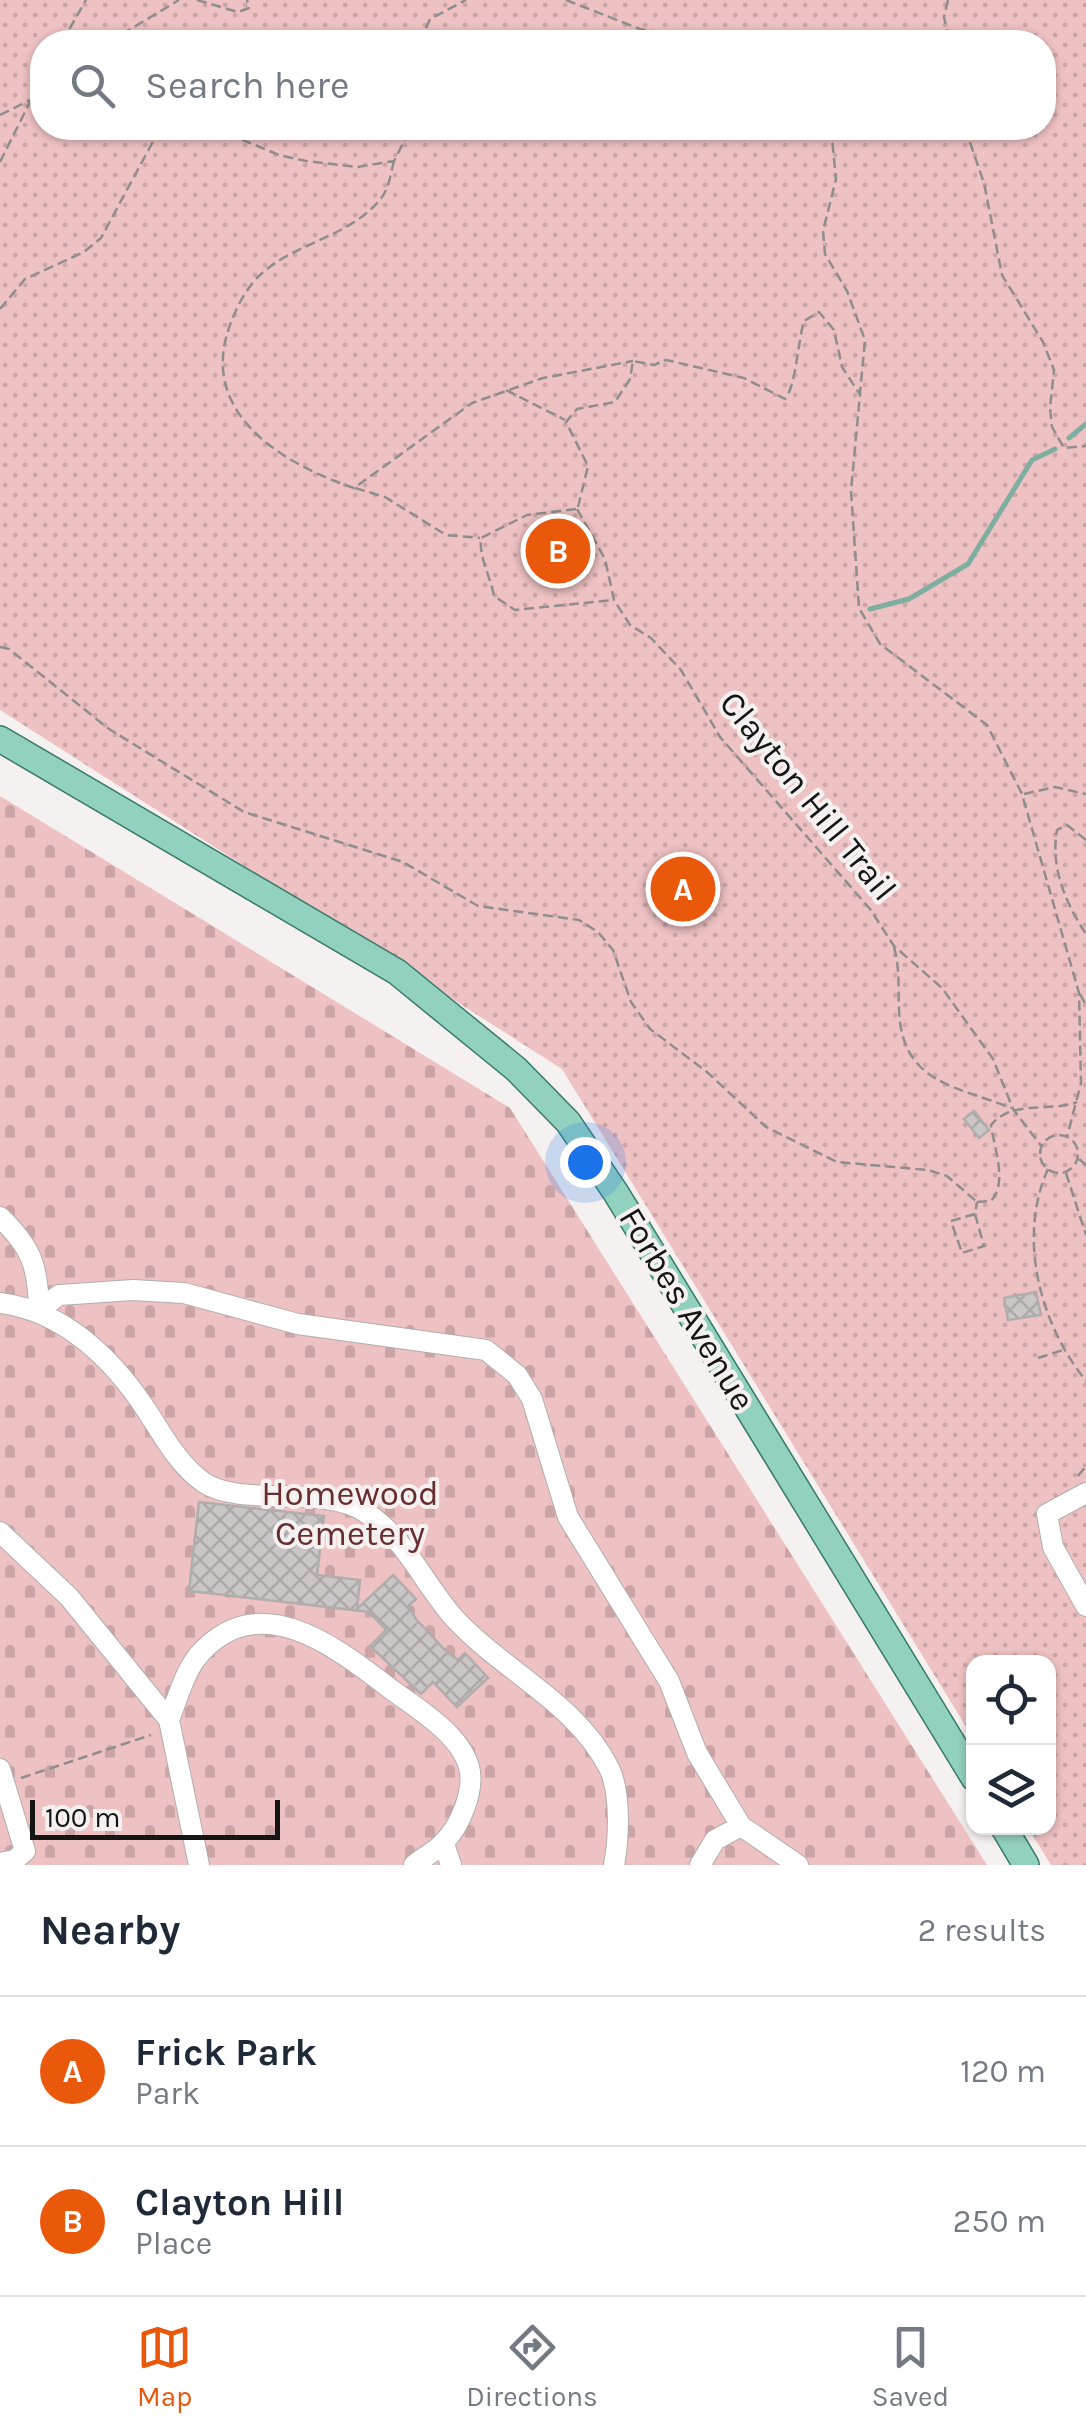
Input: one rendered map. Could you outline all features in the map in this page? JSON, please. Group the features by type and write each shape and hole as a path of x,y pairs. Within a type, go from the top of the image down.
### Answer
{"main road":[{"name":"Forbes Avenue","path":"0,739 396,972 460,1020 568,1122 616,1193 966,1765"},
{"path":"1008,1835 1026,1865"}],"lane":[{"path":"0,1217 25,1240 38,1276 40,1310"},
{"path":"40,1310 59,1295 133,1290 184,1292 298,1324 486,1350 518,1375 532,1399 568,1517 669,1681 697,1753 740,1826 798,1865"},
{"path":"0,1303 40,1310 94,1348 114,1368 180,1462 207,1484 264,1495 326,1496 361,1510 389,1531 457,1621 510,1670 566,1712 595,1745 612,1772 618,1846 614,1865"},
{"path":"1086,1493 1047,1514 1052,1547 1086,1606"},
{"path":"0,1532 69,1596 169,1724 199,1865"},
{"path":"169,1724 196,1658 222,1635 250,1626 297,1627 366,1670 452,1738 470,1769 469,1798 444,1844 414,1865"},
{"path":"0,1862 15,1860 25,1851 3,1776"},
{"path":"700,1865 715,1840 740,1826"},
{"path":"444,1844 451,1865"}],"path":[{"path":"69,30 86,0"},
{"path":"129,30 179,0"},
{"path":"197,0 238,12 249,8 248,0"},
{"path":"425,30 430,19 466,0"},
{"path":"566,0 646,30"},
{"path":"947,30 944,17 948,0"},
{"path":"0,115 30,100"},
{"path":"0,162 30,105"},
{"path":"0,310 25,279 84,252 102,238 154,140"},
{"path":"243,140 279,155 306,160 357,167 394,161"},
{"path":"408,140 394,161 384,196 353,223 257,277 240,302 222,348 223,379 231,405 246,424 292,461 385,497 446,534 481,538 527,515 578,509 588,466 560,414 504,390"},
{"path":"831,140 836,179 823,231 825,254 859,319 864,340 851,492 859,608 880,644 987,725 1022,794 1086,1005"},
{"path":"968,140 987,197 1002,275 1043,342 1054,370 1052,427 1064,448 1086,446"},
{"path":"354,488 439,424 504,390 589,366 633,362 654,366 666,360 744,378 785,399 791,393 804,321 819,312 834,330 842,366 862,398"},
{"path":"566,422 577,409 615,402 630,380 633,362"},
{"name":"Clayton Hill Trail","path":"578,509 606,559 614,600 630,624 681,670 720,737 870,909 894,946 942,988 993,1059 1012,1109 1042,1147"},
{"path":"481,538 480,554 490,573 494,596 505,606 516,610 614,600"},
{"path":"0,647 9,649 109,728 244,812 403,862 478,906 578,920 598,932 612,950 631,1002 650,1029 706,1072 766,1127 837,1162 928,1170 947,1176 977,1202 990,1201 997,1194 999,1175 990,1125 1012,1109"},
{"path":"1022,794 1055,787 1086,794"},
{"path":"1086,840 1067,825 1057,830 1055,842 1064,900 1086,934"},
{"path":"1054,902 1064,900"},
{"path":"894,946 902,978 899,1011 912,1054 930,1078 964,1095 1012,1109 1062,1108 1078,1102"},
{"path":"1067,1137 1078,1102 1079,992"},
{"path":"1066,1171 1077,1158 1077,1148 1067,1137 1054,1136 1042,1147 1048,1168 1036,1220 1036,1267 1049,1319 1064,1350 1086,1381"},
{"path":"1077,1158 1086,1158"},
{"path":"1077,1158 1086,1165"},
{"path":"1048,1168 1066,1171"},
{"path":"1066,1171 1086,1235"},
{"path":"975,1214 951,1221 962,1253 984,1246 975,1214 977,1202"},
{"path":"1038,1358 1064,1350"},
{"path":"3,1776 169,1724"}],"green space":[{"path":"0,0 1086,0 1086,1865 1051,1865 1032,1835 1056,1835 1056,1655 966,1655 966,1727 562,1069 0,710"},
{"name":"Homewood Cemetery","path":"0,796 510,1108 987,1865 0,1865"}],"building":[{"path":"974,1111 989,1130 979,1138 964,1119"},
{"path":"1036,1292 1041,1315 1008,1320 1004,1298"},
{"path":"199,1502 324,1516 317,1575 360,1580 357,1609 393,1575 416,1599 408,1606 416,1619 445,1650 458,1660 465,1653 488,1678 457,1707 433,1682 421,1694 370,1646 386,1630 369,1612 189,1591"}],"waterway":[{"path":"1069,438 1086,424"},
{"path":"870,609 909,599 968,564 1032,460 1055,449"}],"place":[{"name":"Clayton Hill","path":"558,551"},
{"name":"Frick Park","path":"683,889"}]}
